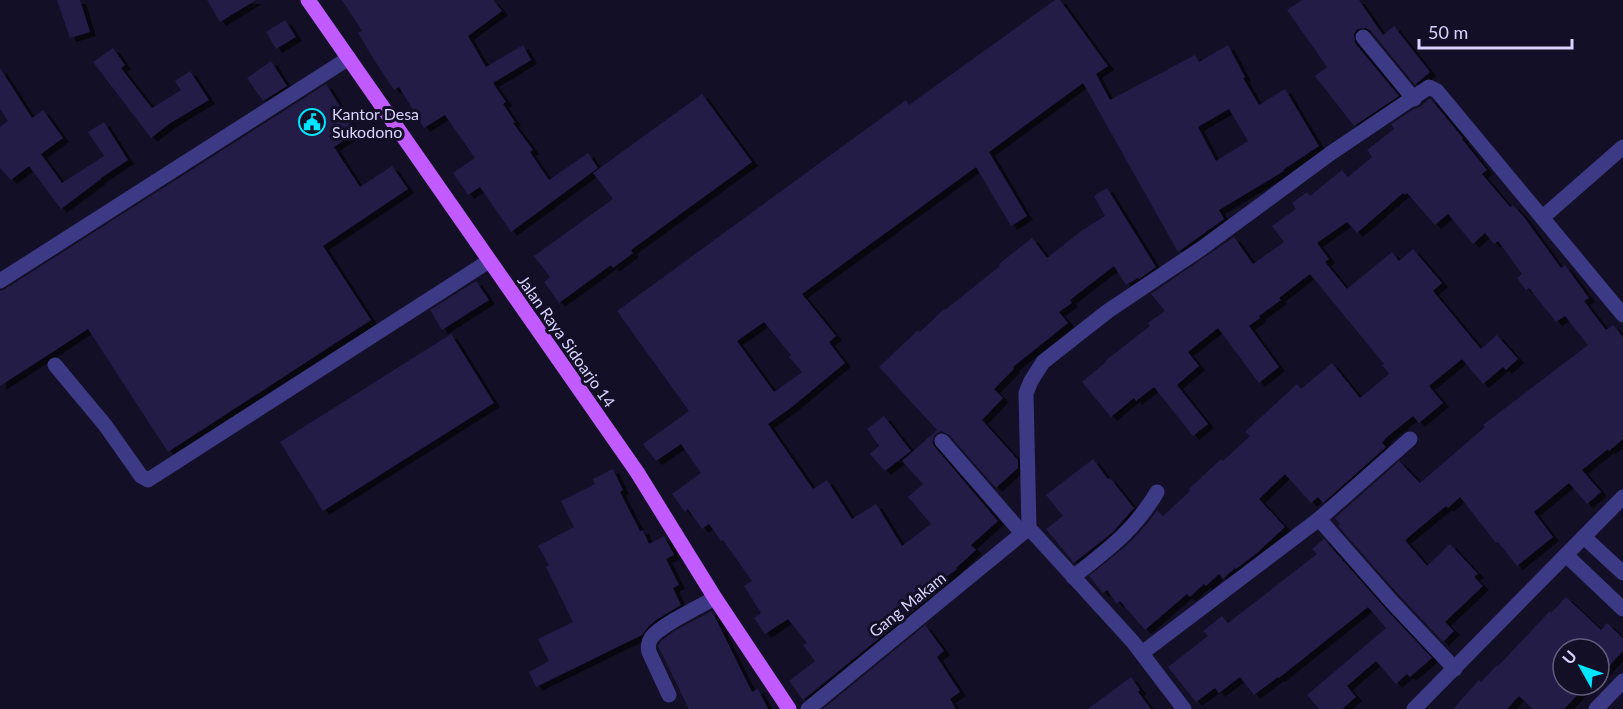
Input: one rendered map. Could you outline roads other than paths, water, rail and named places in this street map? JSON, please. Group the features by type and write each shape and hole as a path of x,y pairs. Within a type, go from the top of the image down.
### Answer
{"main road":[{"name":"Jalan Raya Sidoarjo 14","path":"308,0 637,472 715,598 789,709"}],"street":[{"path":"1363,37 1413,99"},
{"path":"0,280 349,58"},
{"path":"1026,531 1026,393 1030,381 1042,362 1108,311 1202,248 1331,153 1429,87 1437,91 1621,307"},
{"path":"1543,217 1623,147"},
{"path":"55,365 105,424 141,476 148,480 489,261"},
{"path":"1142,653 1319,519 1410,439"},
{"path":"942,441 1026,531 1073,577 1142,653 1184,709"},
{"path":"1073,577 1116,543 1142,516 1157,492"},
{"path":"1414,709 1623,497"},
{"path":"1319,519 1455,669"},
{"name":"Gang Makam","path":"808,709 1026,531"},
{"path":"1584,537 1623,573"},
{"path":"1566,555 1623,609"},
{"path":"669,695 649,652 648,646 651,638 664,627 715,598"},
{"path":"1596,709 1623,681"}],"place":[{"name":"Kantor Desa Sukodono","path":"312,122"}]}
